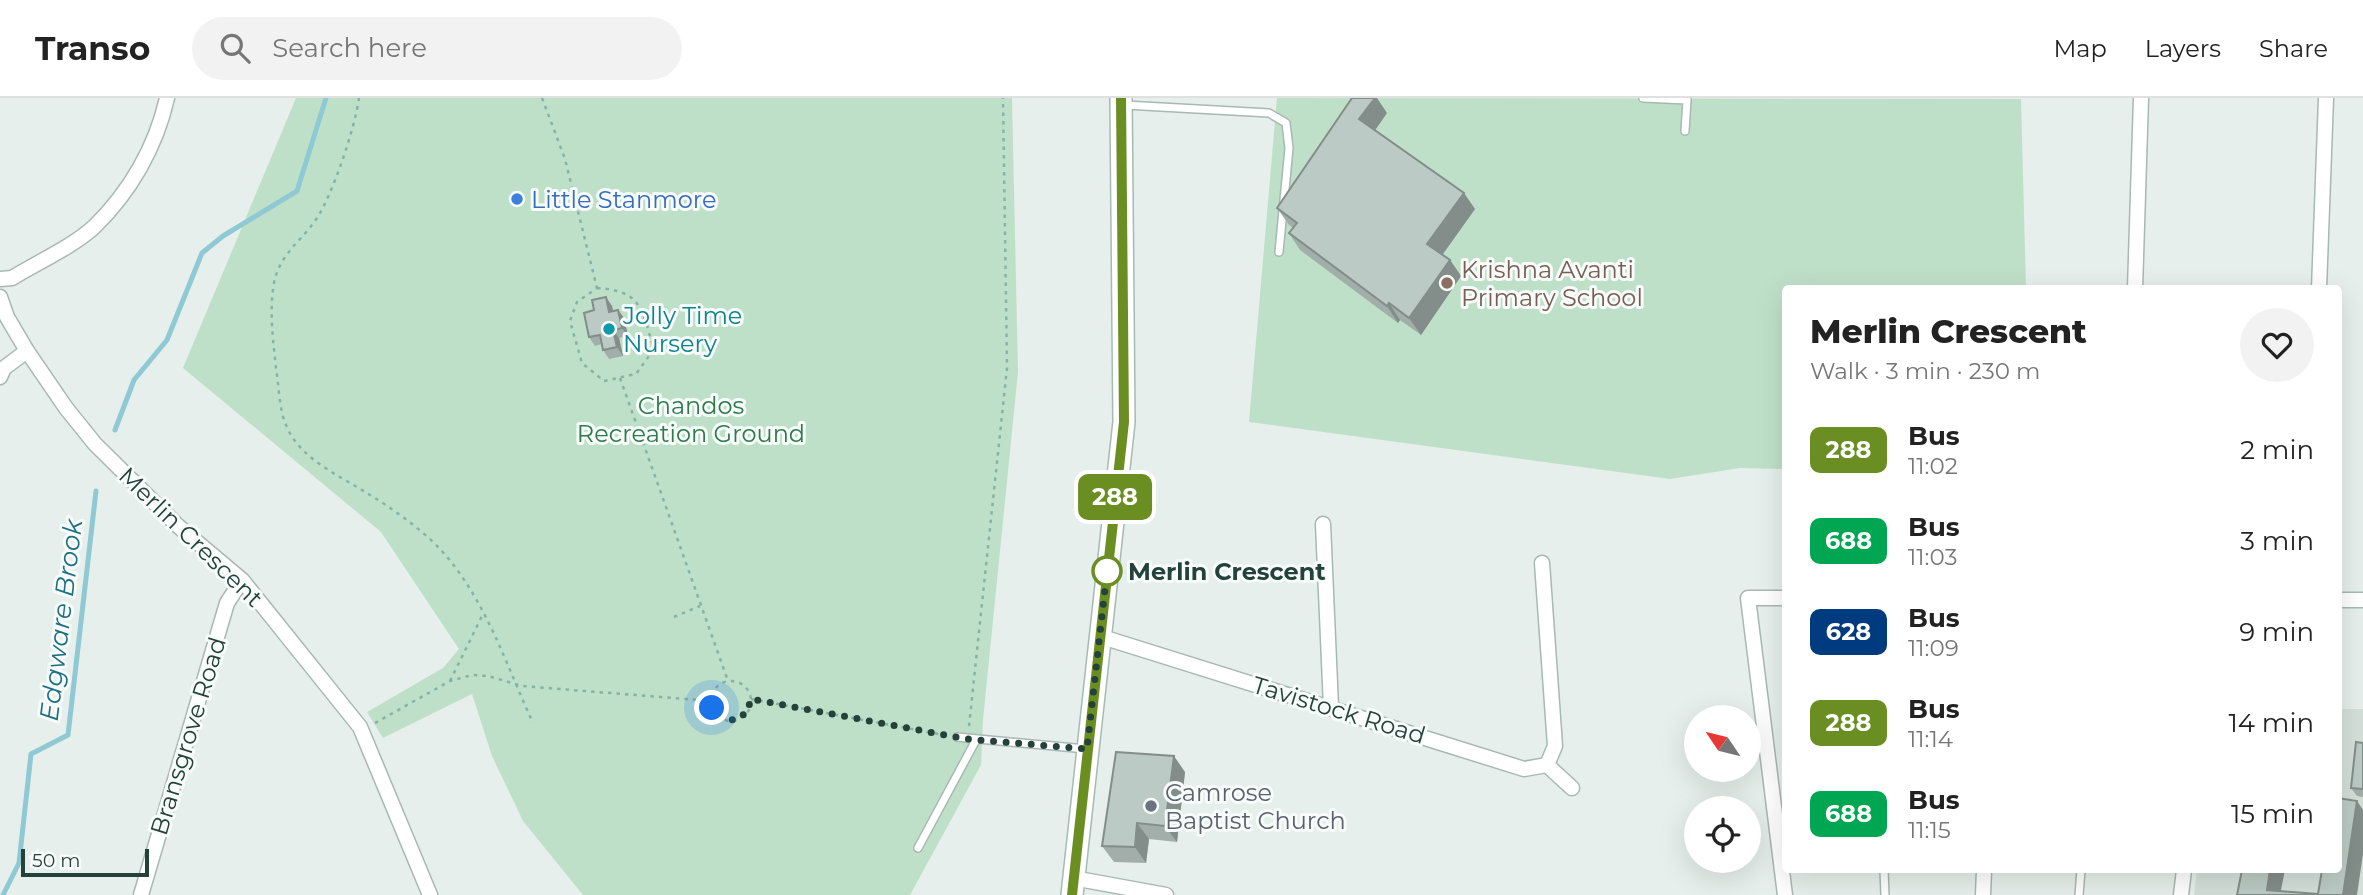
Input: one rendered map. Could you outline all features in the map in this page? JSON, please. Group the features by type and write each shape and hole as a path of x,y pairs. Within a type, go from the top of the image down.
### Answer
{"street":[{"path":"0,279 12,278 93,228 139,174 163,115 167,98"},
{"path":"2135,285 2141,98"},
{"path":"2319,285 2326,98"},
{"path":"1121,101 1124,422 1072,886 1166,895"},
{"name":"Merlin Crescent","path":"0,297 7,317 27,351 66,408 95,444 178,526 242,580 360,727 424,893"},
{"path":"0,377 4,368 27,351"},
{"path":"1323,524 1331,707"},
{"path":"1542,563 1555,746 1547,765 1572,788"},
{"name":"Bransgrove Road","path":"141,895 227,603 242,580"},
{"path":"1782,598 1748,598 1782,871"},
{"path":"2342,600 2363,600"},
{"name":"Tavistock Road","path":"1099,636 1524,769 1547,765"},
{"path":"1782,873 1785,895"},
{"path":"1983,895 1984,873"},
{"path":"2181,895 2184,873"}],"lane":[{"path":"1198,108 1201,98"},
{"path":"1643,98 1687,100 1685,131"},
{"path":"1121,101 1269,113 1286,123 1289,148 1279,252"},
{"path":"957,737 1087,749"},
{"path":"918,848 972,739"},
{"path":"1884,873 1885,895"},
{"path":"2079,895 2081,873"}],"path":[{"path":"359,98 344,151 316,219 289,251 275,281 273,342 285,424 295,443 320,464 374,496 430,539 459,573 483,613 533,723"},
{"path":"542,98 565,159 597,288"},
{"path":"972,739 1007,368 1003,98"},
{"path":"597,288 622,289 639,301 654,349 635,374 604,380 582,363 570,321 577,302 597,288"},
{"path":"620,378 728,681"},
{"path":"674,617 701,606"},
{"path":"450,681 483,613"},
{"path":"360,727 374,724 450,681 472,675 488,676 515,684 711,701"},
{"path":"728,681 746,687 751,699 751,706 743,718 729,721 716,714 711,701 716,688 728,681"},
{"path":"751,699 957,737"}],"shaded area":[{"path":"2342,709 2363,709 2363,895 2194,895 2197,873 2342,873"}],"green space":[{"name":"Chandos Recreation Ground","path":"296,98 1012,98 1018,372 983,720 981,765 910,895 583,895 523,821 492,756 472,694 383,738 367,712 443,668 459,649 381,532 183,368"},
{"path":"1277,98 2021,99 2026,285 1782,285 1782,469 1740,468 1670,479 1249,422"}],"building":[{"path":"1352,98 1375,98 1359,119 1464,193 1427,244 1450,260 1409,318 1389,303 1387,306 1289,233 1297,223 1277,208"},
{"name":"Jolly Time Nursery","path":"606,297 609,312 618,310 622,328 613,330 617,347 603,350 600,335 589,337 584,313 594,310 592,300"},
{"path":"2356,742 2363,743 2363,789 2351,788"},
{"path":"1116,752 1174,756 1165,826 1137,823 1135,847 1102,846"},
{"path":"2342,799 2357,801 2343,895 2237,895 2241,873 2270,873 2267,890 2318,894 2322,873 2342,873"}],"waterway":[{"name":"Edgware Brook","path":"115,430 134,380 167,340 202,253 223,236 297,191 326,98"},
{"name":"Edgware Brook","path":"3,895 19,863 31,754 68,735 96,491"}],"bus line":[{"name":"288","path":"1072,895 1124,422 1121,98"}],"place":[{"name":"Little Stanmore","path":"517,199"},
{"name":"Krishna Avanti Primary School","path":"1447,283"},
{"name":"Jolly Time Nursery","path":"609,329"},
{"name":"Merlin Crescent","path":"1107,571"},
{"name":"Camrose Baptist Church","path":"1151,806"}],"route":[{"path":"712,708 722,719 736,720 743,718 751,706 751,699 967,739 1087,749 1107,571"}]}
